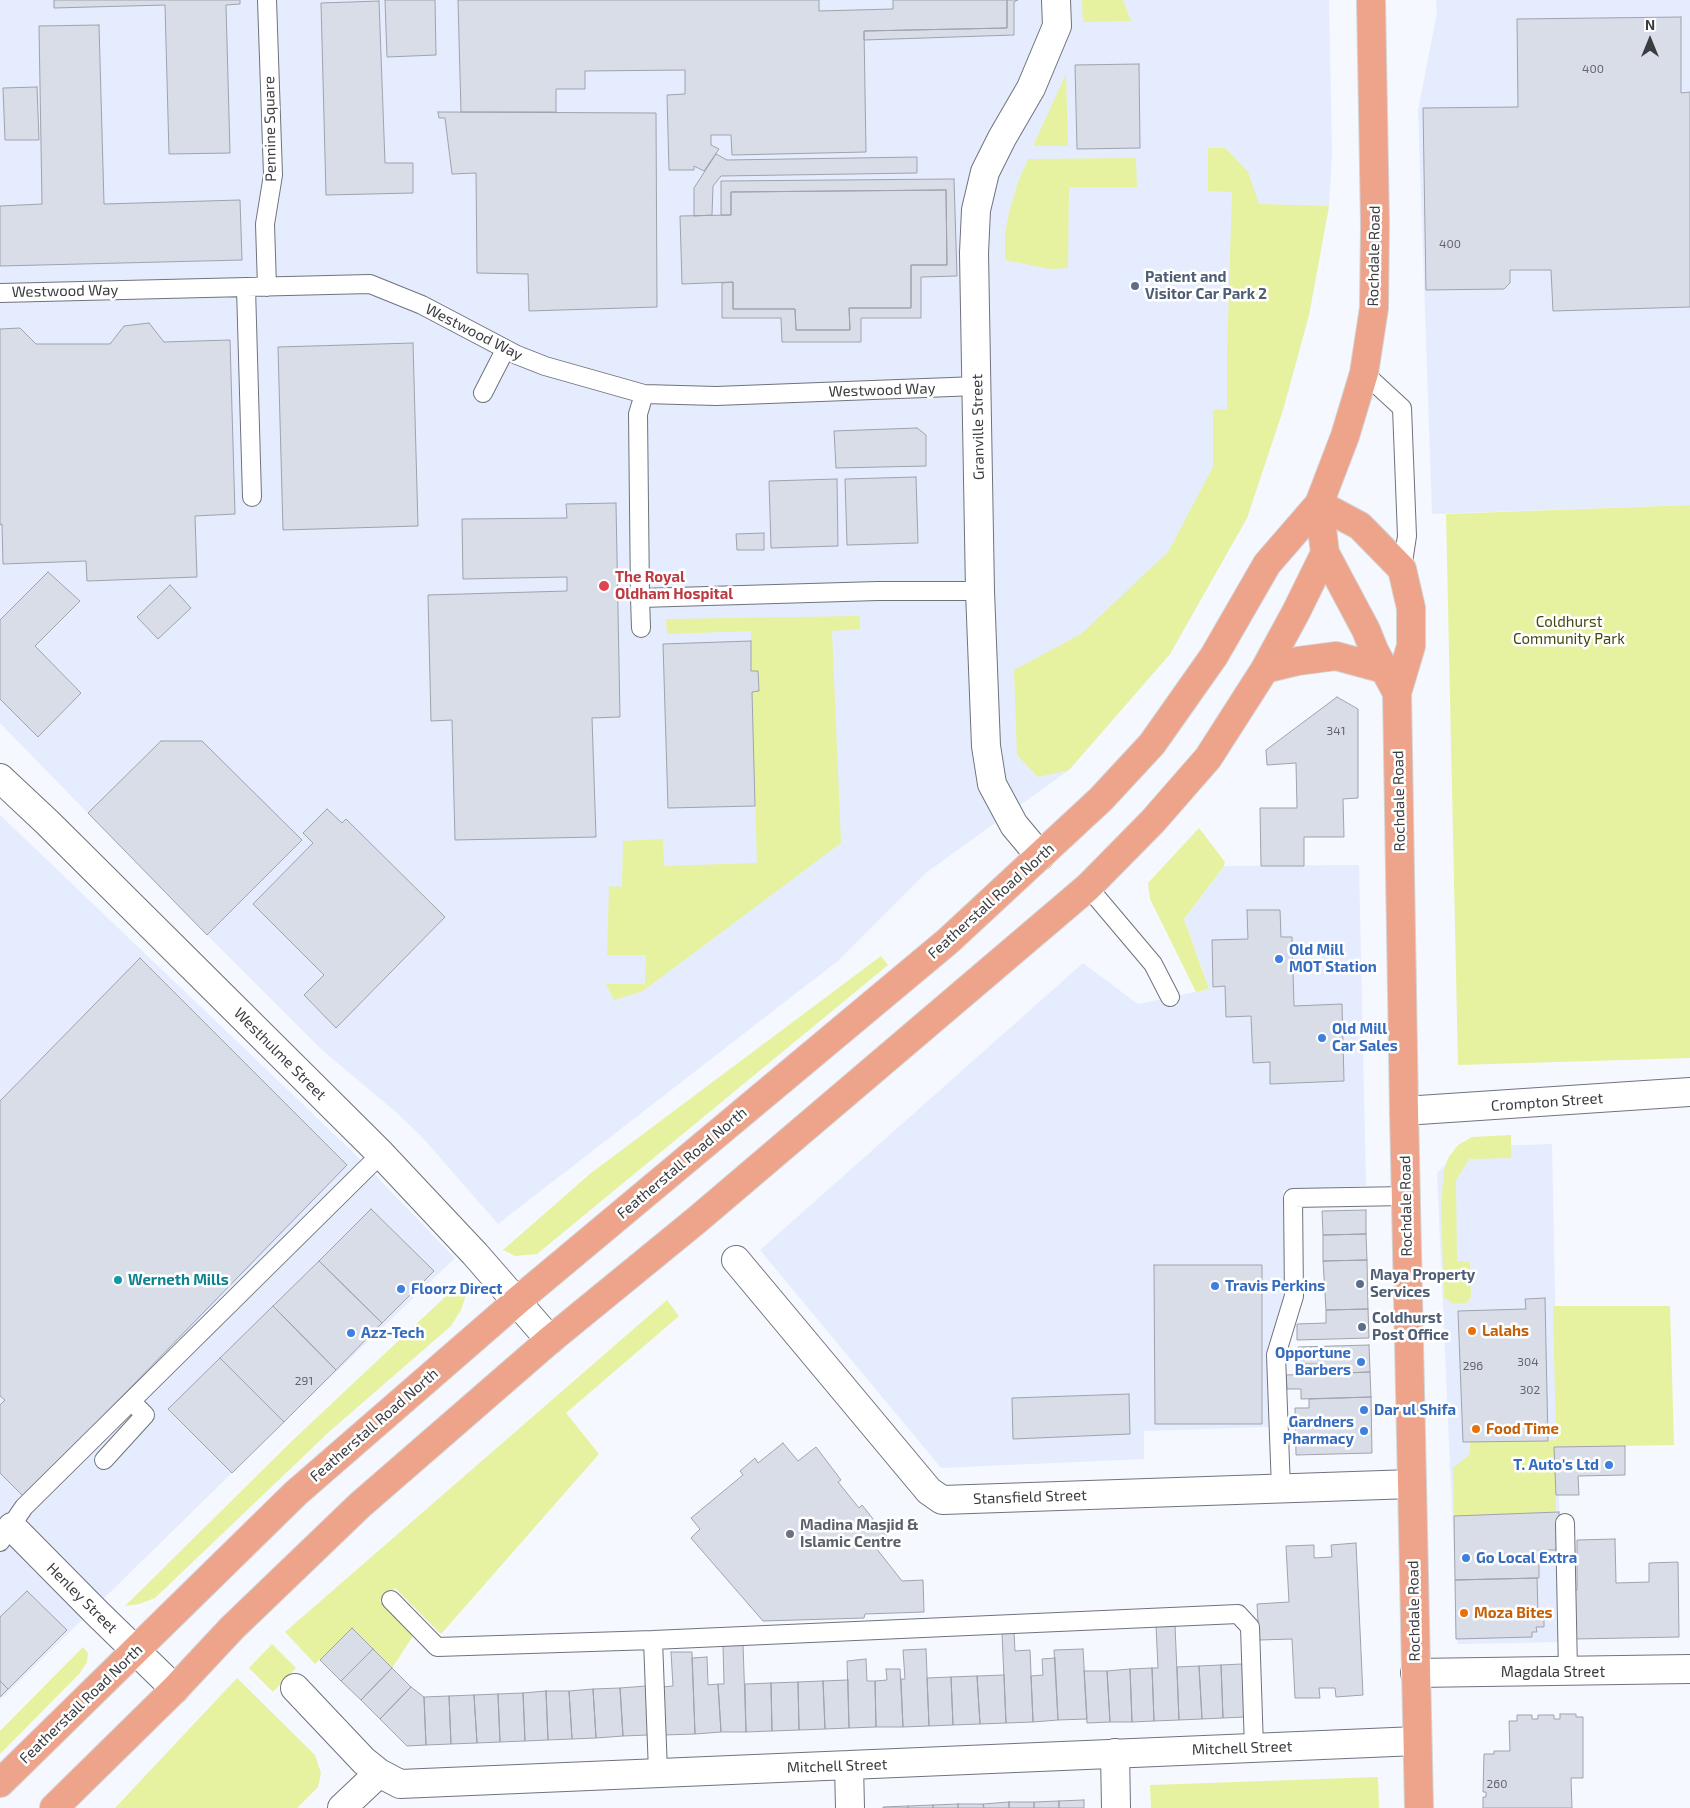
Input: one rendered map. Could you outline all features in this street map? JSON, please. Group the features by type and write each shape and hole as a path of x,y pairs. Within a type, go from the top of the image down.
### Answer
{"main road":[{"name":"Rochdale Road","path":"1371,0 1375,224 1374,308 1364,373 1345,436 1319,504 1325,554 1397,693"},
{"path":"1319,504 1360,526 1402,569"},
{"name":"Featherstall Road North","path":"0,1783 296,1493 517,1301 948,941 1101,799 1152,744 1214,656 1267,564 1319,504"},
{"path":"54,1808 175,1689 232,1628 360,1505 550,1340 705,1212 1088,887 1153,821 1208,758 1265,669 1325,554"},
{"name":"Rochdale Road","path":"1402,569 1411,608 1411,646 1397,693 1419,1808"},
{"path":"1265,669 1298,661 1336,656 1384,669"}],"street":[{"name":"Granville Street","path":"1040,856 1014,825 992,784 986,746 980,591 974,253 976,210 984,172 1031,88 1057,26 1056,0"},
{"name":"Westhulme Street","path":"0,778 48,823 381,1154 517,1301 550,1340"},
{"name":"Crompton Street","path":"1404,1111 1690,1092"},
{"name":"Stansfield Street","path":"740,1276 929,1491 942,1500 1412,1484"},
{"name":"Henley Street","path":"6,1535 97,1613 175,1689"},
{"name":"Magdala Street","path":"1415,1673 1690,1669"},
{"name":"Mitchell Street","path":"295,1688 364,1761 379,1773 400,1784 1417,1741"},
{"path":"1115,1753 1116,1808"},
{"path":"849,1765 850,1808"},
{"path":"342,1808 379,1773"}],"lane":[{"name":"Pennine Square","path":"267,0 273,174 265,224 267,287"},
{"name":"Westwood Way","path":"0,293 370,284 422,305 505,350 545,366 644,394 716,396 977,386"},
{"path":"246,288 252,497"},
{"path":"483,393 505,350"},
{"path":"1364,373 1402,408 1406,536 1402,569"},
{"path":"641,628 638,414 644,394"},
{"path":"640,598 878,591 980,591"},
{"path":"1088,887 1153,964 1170,997"},
{"path":"6,1535 24,1507 381,1154"},
{"path":"1281,1489 1276,1355 1294,1296 1293,1198 1406,1196"},
{"path":"104,1460 145,1415 132,1402"},
{"path":"1565,1522 1568,1671"},
{"path":"391,1600 437,1647 653,1640 1238,1614 1250,1627 1254,1748"},
{"path":"653,1640 658,1772"}],"shaded area":[{"name":"The Royal Oldham Hospital","path":"0,0 1329,0 1332,154 1329,206 1309,315 1283,410 1247,518 1170,654 1069,770 927,872 839,960 498,1224 422,1137 397,1113 322,1050 179,907 0,723"},
{"path":"1436,0 1690,0 1690,505 1432,514 1418,110 1437,13"},
{"path":"0,815 357,1156 455,1258 284,1422 0,1700"},
{"path":"1359,865 1366,1186 1283,1190 1285,1295 1268,1355 1270,1427 1144,1431 1144,1459 941,1468 760,1250 1083,963 1138,1004 1209,989 1184,919 1224,866"},
{"path":"1552,1144 1562,1642 1458,1644 1437,1173 1463,1147"}],"green space":[{"path":"1082,0 1123,0 1131,21 1083,22"},
{"path":"1066,74 1068,146 1033,146"},
{"path":"1208,148 1225,148 1248,172 1259,204 1329,206 1309,315 1283,410 1247,518 1170,654 1069,770 1038,777 1017,755 1014,670 1081,634 1168,552 1213,467 1213,410 1227,409 1232,192 1208,191"},
{"path":"1136,158 1137,187 1069,187 1068,268 1050,269 1005,260 1005,235 1009,212 1018,182 1028,159"},
{"name":"Coldhurst Community Park","path":"1690,505 1690,1058 1458,1065 1446,514"},
{"path":"860,616 860,629 832,631 841,843 643,991 614,1000 606,984 645,984 646,955 607,955 609,886 622,887 623,841 663,839 664,866 757,863 752,692 759,691 758,671 751,671 751,631 667,634 666,619"},
{"path":"1199,828 1225,862 1224,866 1184,919 1209,989 1196,992 1150,899 1148,883"},
{"path":"881,956 888,965 537,1254 515,1256 503,1250 591,1173"},
{"path":"1511,1135 1511,1158 1469,1159 1456,1180 1457,1261 1470,1262 1471,1297 1467,1303 1453,1304 1444,1297 1441,1205 1444,1171 1448,1158 1458,1145 1472,1137"},
{"path":"463,1280 466,1295 461,1310 451,1326 330,1431 155,1598 139,1604 125,1606 293,1440"},
{"path":"667,1300 679,1316 566,1413 599,1454 441,1634 395,1588 380,1601 413,1636 392,1668 352,1629 315,1664 285,1632"},
{"path":"1553,1306 1670,1306 1674,1445 1555,1447 1556,1512 1454,1516 1453,1468 1470,1454 1470,1442 1556,1440"},
{"path":"272,1644 296,1668 273,1692 249,1668"},
{"path":"83,1647 88,1653 87,1662 79,1674 0,1754 0,1731"},
{"path":"237,1678 315,1755 321,1773 318,1787 297,1808 115,1808"},
{"path":"1378,1777 1379,1808 1151,1808 1150,1785"}],"building":[{"path":"54,0 240,0 240,4 226,5 230,153 169,154 165,5 54,8"},
{"path":"385,0 435,0 436,55 387,57"},
{"path":"458,0 819,0 819,11 893,9 893,0 1007,0 1007,28 864,31 866,152 732,155 731,135 711,135 711,145 719,149 704,171 694,166 694,170 669,170 667,95 685,94 685,70 585,71 585,89 556,89 556,112 461,112"},
{"path":"1007,0 1018,0 1014,2 1014,35 864,40 864,31 1007,28"},
{"path":"379,1 385,163 413,163 413,193 326,195 321,3"},
{"path":"1681,17 1681,93 1690,92 1690,307 1553,311 1551,270 1510,270 1510,283 1504,289 1426,290 1423,108 1518,107 1517,19"},
{"path":"99,25 104,204 240,200 242,260 0,266 0,206 42,204 39,26"},
{"path":"1139,64 1140,148 1077,149 1075,65"},
{"path":"37,87 39,140 5,140 3,88"},
{"path":"438,112 656,113 657,307 529,311 528,274 477,273 476,173 452,174 445,118 439,118"},
{"path":"716,154 727,160 917,157 917,173 721,176 713,186 712,215 694,216 694,188"},
{"path":"954,179 957,276 921,277 921,318 861,318 861,342 782,342 781,318 722,318 722,283 733,282 733,309 795,309 796,330 850,330 849,308 911,308 911,265 947,265 946,190 731,192 731,215 721,215 721,181"},
{"path":"946,190 947,265 911,265 911,308 849,308 850,330 796,330 795,309 733,309 733,282 682,284 680,216 731,215 731,192"},
{"path":"149,323 164,342 230,340 235,514 195,516 197,577 87,581 86,561 3,564 2,524 0,525 0,329 20,328 36,344 110,344 124,326"},
{"path":"413,343 418,526 283,530 278,347"},
{"path":"917,428 926,435 926,466 836,468 834,431"},
{"path":"916,477 918,543 847,545 845,479"},
{"path":"837,479 838,546 771,548 769,481"},
{"path":"616,503 620,717 592,718 596,837 455,840 452,720 431,721 428,595 567,591 567,577 463,579 462,519 567,518 566,504"},
{"path":"764,533 764,550 737,550 736,534"},
{"path":"48,572 80,601 35,646 81,693 38,737 0,699 0,620"},
{"path":"170,585 191,608 158,639 137,617"},
{"path":"751,641 751,671 758,671 759,691 752,692 755,806 668,808 663,644"},
{"path":"1337,697 1358,709 1358,798 1343,799 1344,837 1304,837 1304,866 1261,866 1260,808 1297,808 1296,763 1267,765 1266,750"},
{"path":"161,741 202,741 302,840 207,935 88,813"},
{"path":"327,809 342,823 346,819 445,917 336,1028 304,995 324,975 253,904 313,843 303,833"},
{"path":"1247,910 1280,910 1281,937 1292,937 1294,1006 1342,1004 1344,1081 1270,1084 1270,1062 1253,1063 1251,1016 1226,1017 1225,986 1213,987 1212,940 1248,939"},
{"name":"Werneth Mills","path":"140,958 347,1165 24,1497 0,1473 0,1405 5,1400 0,1396 0,1101"},
{"path":"371,1209 434,1271 382,1323 319,1261"},
{"path":"1366,1210 1366,1234 1323,1235 1322,1211"},
{"path":"1366,1234 1367,1260 1323,1261 1323,1235"},
{"path":"1367,1260 1368,1309 1326,1310 1323,1261"},
{"path":"319,1261 382,1323 336,1370 273,1306"},
{"path":"1154,1265 1262,1265 1262,1424 1155,1424"},
{"path":"1545,1298 1548,1441 1463,1442 1458,1311 1526,1309 1525,1299"},
{"path":"273,1306 336,1370 284,1422 220,1358"},
{"path":"1368,1309 1369,1338 1297,1340 1297,1324 1326,1323 1326,1310"},
{"path":"1369,1345 1370,1372 1320,1374 1320,1364 1298,1364 1298,1347"},
{"path":"220,1358 284,1422 232,1473 168,1409"},
{"path":"1370,1372 1371,1397 1301,1399 1301,1389 1287,1389 1286,1375"},
{"path":"1129,1394 1130,1434 1013,1439 1012,1398"},
{"path":"1371,1397 1372,1453 1296,1455 1295,1408 1309,1408 1309,1399"},
{"name":"Madina Masjid & Islamic Centre","path":"783,1443 798,1461 816,1447 841,1480 838,1482 859,1508 862,1505 888,1538 876,1548 902,1581 923,1580 924,1612 865,1614 864,1618 763,1621 691,1538 700,1529 691,1518 743,1475 740,1471 755,1458 758,1463"},
{"path":"1625,1446 1625,1475 1578,1476 1579,1495 1556,1495 1554,1447"},
{"path":"1559,1512 1559,1550 1539,1550 1539,1578 1455,1580 1454,1516"},
{"path":"1615,1539 1616,1583 1649,1582 1649,1563 1678,1562 1679,1637 1574,1639 1574,1590 1577,1590 1577,1540"},
{"path":"1356,1543 1363,1695 1336,1697 1335,1688 1319,1688 1320,1698 1295,1698 1292,1639 1259,1640 1257,1604 1289,1602 1286,1546 1314,1545 1314,1558 1332,1557 1331,1545"},
{"path":"1537,1578 1538,1613 1544,1612 1544,1627 1536,1627 1537,1632 1532,1632 1532,1637 1456,1639 1455,1580"},
{"path":"27,1591 67,1630 8,1689 0,1681 0,1617"},
{"path":"1175,1625 1179,1720 1154,1721 1152,1668 1158,1668 1156,1626"},
{"path":"352,1628 373,1649 341,1681 320,1660"},
{"path":"1014,1632 1015,1651 1030,1650 1033,1722 1006,1723 1002,1633"},
{"path":"743,1644 746,1732 721,1732 718,1684 724,1684 723,1645"},
{"path":"373,1649 392,1668 361,1700 341,1681"},
{"path":"926,1649 929,1726 903,1727 901,1679 905,1679 903,1650"},
{"path":"1083,1649 1087,1719 1058,1720 1054,1650"},
{"path":"671,1652 692,1652 695,1734 664,1735 662,1687 673,1686"},
{"path":"707,1657 708,1685 718,1684 721,1732 695,1734 692,1658"},
{"path":"1055,1658 1058,1720 1033,1722 1031,1676 1043,1675 1042,1659"},
{"path":"866,1659 867,1681 875,1681 876,1727 849,1728 847,1661"},
{"path":"1242,1664 1245,1717 1223,1718 1221,1665"},
{"path":"1221,1665 1223,1718 1202,1719 1199,1666"},
{"path":"1199,1666 1202,1719 1179,1720 1177,1667"},
{"path":"392,1668 411,1687 380,1719 361,1700"},
{"path":"1152,1668 1154,1721 1132,1722 1130,1669"},
{"path":"886,1669 900,1669 903,1727 876,1727 875,1681 887,1680"},
{"path":"1130,1669 1132,1722 1110,1722 1107,1671"},
{"path":"1084,1671 1107,1671 1110,1722 1087,1723"},
{"path":"1004,1675 1006,1723 980,1724 977,1676"},
{"path":"977,1676 980,1724 953,1725 951,1677"},
{"path":"951,1677 953,1725 929,1726 927,1678"},
{"path":"848,1680 849,1728 825,1729 823,1681"},
{"path":"0,1681 8,1689 0,1697"},
{"path":"823,1681 825,1729 799,1730 798,1682"},
{"path":"798,1682 799,1730 772,1731 771,1683"},
{"path":"771,1683 772,1731 746,1732 745,1684"},
{"path":"646,1686 648,1735 623,1736 620,1688"},
{"path":"411,1687 424,1697 426,1745 407,1746 380,1719"},
{"path":"620,1688 623,1736 596,1738 593,1689"},
{"path":"593,1689 596,1738 572,1739 569,1691"},
{"path":"546,1691 569,1691 572,1739 548,1740"},
{"path":"546,1691 548,1740 525,1741 523,1693"},
{"path":"523,1693 525,1741 500,1742 498,1694"},
{"path":"498,1694 500,1742 477,1743 474,1695"},
{"path":"474,1695 477,1743 451,1744 449,1696"},
{"path":"449,1696 451,1744 426,1745 424,1697"},
{"path":"1560,1714 1576,1714 1576,1717 1583,1717 1583,1778 1571,1778 1572,1808 1483,1808 1483,1797 1486,1797 1486,1792 1483,1792 1484,1754 1494,1754 1494,1751 1510,1751 1509,1721 1517,1721 1517,1715 1532,1715 1532,1719 1538,1719 1538,1715 1554,1715 1554,1719 1560,1719"},
{"path":"1084,1800 1084,1808 1059,1808 1059,1801"},
{"path":"1059,1801 1059,1808 1034,1808 1034,1802"},
{"path":"1009,1802 1009,1808 984,1808 983,1804"},
{"path":"1009,1802 1034,1802 1034,1808 1009,1808"},
{"path":"958,1804 958,1808 933,1808 933,1805"},
{"path":"958,1804 983,1804 984,1808 958,1808"},
{"path":"933,1805 933,1808 908,1808 908,1806"},
{"path":"908,1806 908,1808 883,1808 883,1807"}],"place":[{"name":"Patient and Visitor Car Park 2","path":"1135,286"},
{"name":"The Royal Oldham Hospital","path":"604,586"},
{"name":"Old Mill MOT Station","path":"1279,959"},
{"name":"Old Mill Car Sales","path":"1322,1038"},
{"name":"Werneth Mills","path":"118,1280"},
{"name":"Maya Property Services","path":"1360,1284"},
{"name":"Travis Perkins","path":"1215,1286"},
{"name":"Floorz Direct","path":"401,1289"},
{"name":"Coldhurst Post Office","path":"1362,1327"},
{"name":"Lalahs","path":"1472,1331"},
{"name":"Azz-Tech","path":"351,1333"},
{"name":"Opportune Barbers","path":"1361,1362"},
{"name":"Dar ul Shifa","path":"1364,1410"},
{"name":"Food Time","path":"1476,1429"},
{"name":"Gardners Pharmacy","path":"1364,1431"},
{"name":"T. Auto's Ltd","path":"1609,1465"},
{"name":"Madina Masjid & Islamic Centre","path":"790,1534"},
{"name":"Go Local Extra","path":"1466,1558"},
{"name":"Moza Bites","path":"1464,1613"}]}
